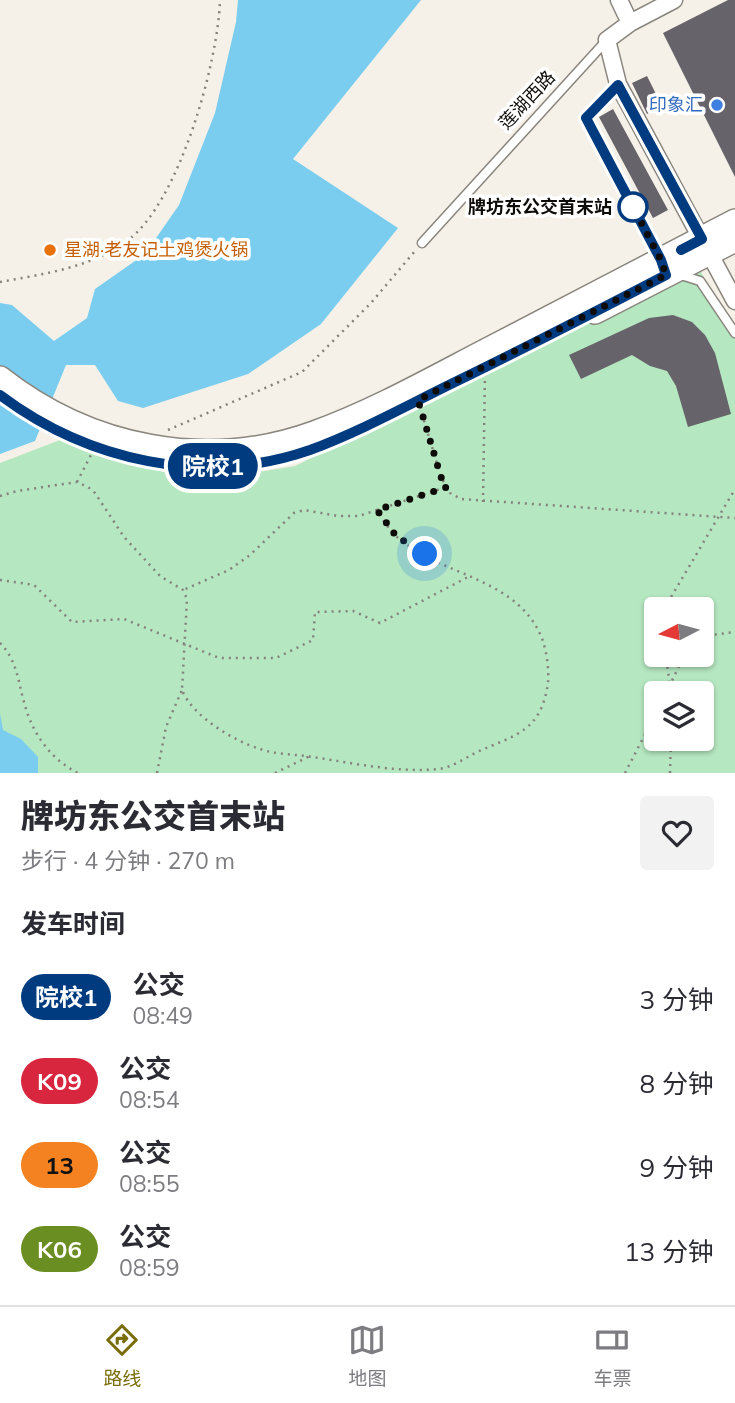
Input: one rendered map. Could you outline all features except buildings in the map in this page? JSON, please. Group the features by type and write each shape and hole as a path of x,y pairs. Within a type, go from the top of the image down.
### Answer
{"street":[{"path":"619,0 630,23"},
{"name":"莲湖西路","path":"607,40 630,23 674,0"},
{"path":"607,40 618,85 735,301"},
{"path":"0,395 53,421 114,439 180,451 230,451 291,440 340,423 664,267 706,246 735,221"},
{"path":"706,246 735,240"},
{"path":"0,377 53,421 94,448 179,466 208,467 261,462 310,450 485,368 664,267"}],"lane":[{"name":"莲湖西路","path":"422,243 607,40"},
{"path":"618,85 586,118 664,267 701,281 735,333"}],"path":[{"path":"0,282 63,270 96,258 127,241 145,223 174,173 200,106 211,67 220,0"},
{"path":"161,433 302,372 371,303 422,243"},
{"path":"483,502 485,368"},
{"path":"418,400 441,477 450,493 461,499 735,518"},
{"path":"77,482 94,448"},
{"path":"0,496 77,482 95,493 124,537 160,576 183,590 187,599 182,690 166,727 157,773"},
{"path":"183,590 229,570 250,555 294,513 304,509 338,516 359,516 447,487"},
{"path":"671,597 735,489"},
{"path":"182,690 186,701 209,723 257,749 383,769 447,767 530,727 545,698 548,680 546,651 529,614 509,598 396,536 377,510"},
{"path":"0,580 34,584 72,622 124,619 219,658 276,658 313,640 315,612 353,611 380,623 470,576"},
{"path":"714,635 735,632"},
{"path":"0,643 19,674 31,726 47,749 64,766 78,773"},
{"path":"625,773 644,736"},
{"path":"670,751 670,773"},
{"path":"275,773 310,756"},
{"path":"447,767 449,773"},
{"path":"380,773 383,769"}],"green space":[{"path":"698,266 735,338 735,773 0,773 0,463 60,440 228,477 295,466"}],"water":[{"path":"238,0 421,0 293,159 398,228 321,324 248,374 143,408 118,401 95,365 66,365 35,441 0,454 0,303 12,305 54,341 87,318 95,289 145,254 179,205 215,113 236,22"},
{"path":"0,714 3,730 21,739 38,757 38,773 0,773"}],"bus line":[{"name":"院校1","path":"0,395 49,428 94,448 150,462 208,467 261,462 310,450 485,368 666,275 661,260 586,118 618,85 702,239 681,250"}],"place":[{"name":"印象汇","path":"717,105"},
{"name":"牌坊东公交首末站","path":"633,207"},
{"name":"星湖·老友记土鸡煲火锅","path":"50,250"}],"route":[{"path":"425,554 396,536 377,510 447,487 441,477 418,400 666,275 633,207"}]}
